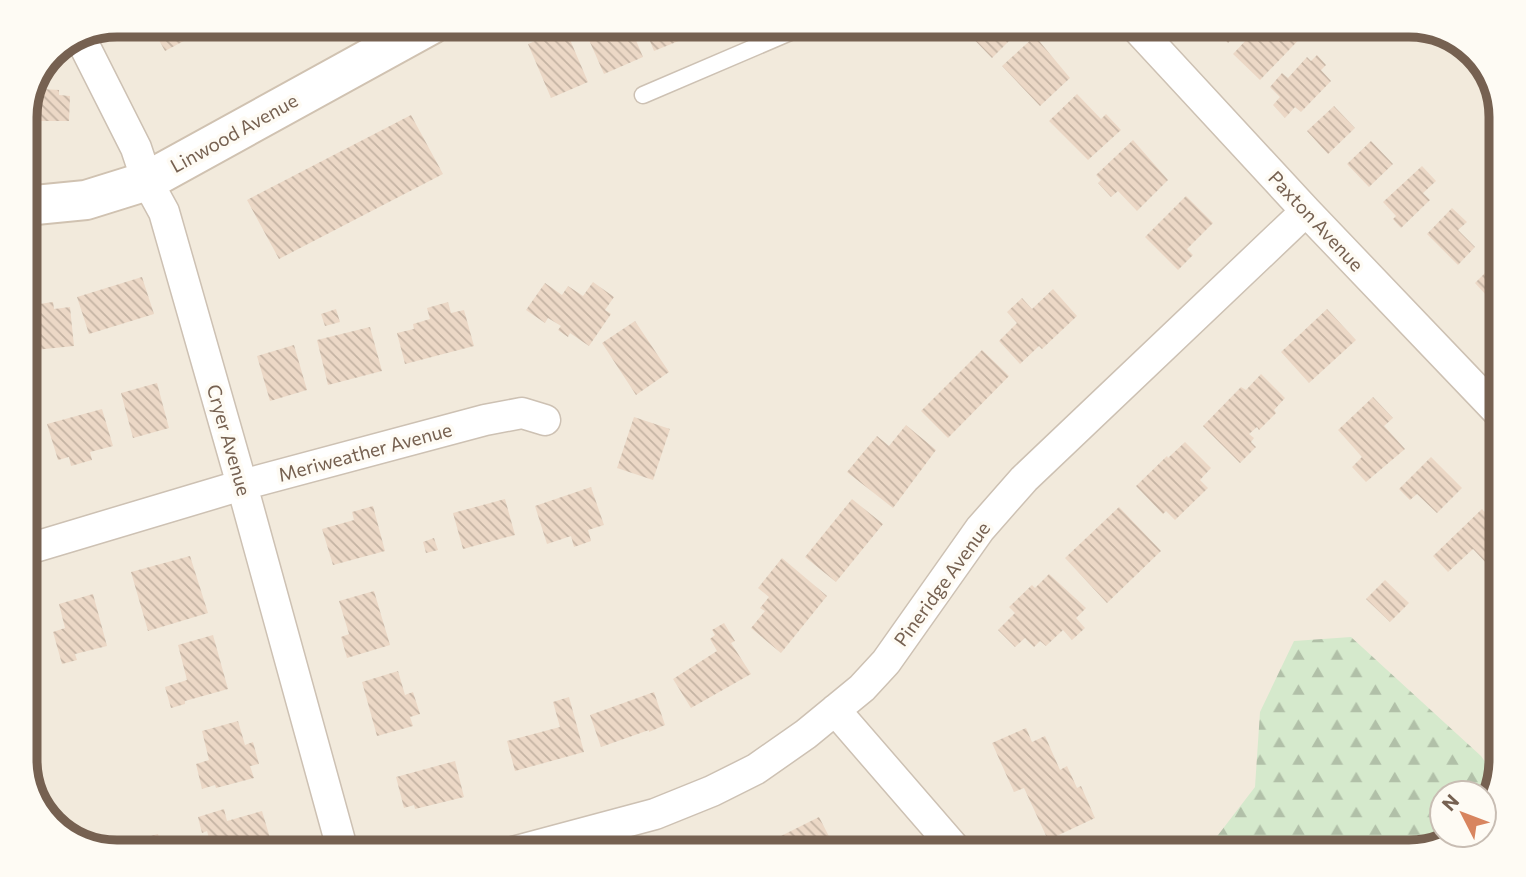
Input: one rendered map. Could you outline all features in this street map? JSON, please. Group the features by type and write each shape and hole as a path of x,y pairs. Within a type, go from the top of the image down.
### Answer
{"main road":[{"name":"Linwood Avenue","path":"37,205 86,200 147,181 408,37"}],"street":[{"name":"Paxton Avenue","path":"1145,37 1489,402"},
{"name":"Cryer Avenue","path":"84,44 136,148 147,181 164,212 340,840"},
{"name":"Pineridge Avenue","path":"558,840 655,814 712,792 756,769 835,710 886,662 980,528 1024,479 1306,211"},
{"name":"Meriweather Avenue","path":"37,546 242,485 485,419 522,413 545,420"},
{"path":"835,710 948,840"}],"lane":[{"path":"643,95 779,37"}],"shaded area":[{"path":"117,37 1419,37 1440,43 1458,53 1476,72 1485,91 1489,112 1487,779 1428,779 1428,838 1419,840 107,840 86,834 68,824 53,809 39,781 37,765 37,112 43,86 50,72 72,50 101,38"}],"green space":[{"path":"1351,637 1481,756 1489,768 1487,779 1428,779 1428,838 1214,840 1255,787 1260,712 1294,641"}],"building":[{"path":"157,37 191,37 165,51"},
{"path":"544,37 569,37 588,82 551,98 528,44"},
{"path":"588,37 635,37 643,57 604,74"},
{"path":"648,37 689,37 654,51"},
{"path":"972,37 1013,37 992,58"},
{"path":"1036,37 1070,78 1040,106 1002,66"},
{"path":"1222,37 1234,37 1228,43"},
{"path":"1249,37 1301,37 1260,80 1233,54"},
{"path":"1317,55 1326,65 1321,70 1331,81 1301,112 1295,107 1285,118 1273,105 1280,97 1270,87 1282,73 1288,78 1307,57 1311,61"},
{"path":"43,85 43,89 59,90 59,95 70,96 69,121 39,121 39,126 37,112"},
{"path":"1077,94 1101,119 1106,114 1121,130 1088,160 1049,121"},
{"path":"1334,106 1355,128 1328,154 1307,131"},
{"path":"411,115 443,174 279,259 247,200"},
{"path":"1133,140 1168,180 1137,211 1118,191 1111,197 1098,183 1101,180 1096,175"},
{"path":"1371,141 1393,164 1369,187 1347,164"},
{"path":"1422,166 1436,181 1423,193 1430,200 1401,228 1393,219 1396,216 1383,202"},
{"path":"1186,196 1213,223 1187,249 1193,255 1178,270 1145,237"},
{"path":"1452,208 1467,222 1458,230 1475,247 1458,265 1427,234"},
{"path":"1489,269 1489,298 1475,283"},
{"path":"142,277 154,314 89,334 77,297"},
{"path":"593,282 614,297 605,310 611,314 589,346 570,333 568,337 558,330 561,326 548,318 545,323 526,310 545,283 562,295 568,286 583,296"},
{"path":"1053,289 1077,316 1042,349 1039,346 1020,364 999,341 1017,323 1007,312 1022,298 1032,309"},
{"path":"53,302 54,309 70,307 74,346 37,350 37,304"},
{"path":"448,302 451,313 464,310 474,346 405,364 397,333 414,329 413,324 430,319 427,308"},
{"path":"336,309 340,322 325,326 321,314"},
{"path":"1327,309 1356,340 1309,383 1281,352"},
{"path":"635,321 669,372 636,395 602,343"},
{"path":"370,327 382,371 328,385 317,340"},
{"path":"294,345 307,390 270,401 257,356"},
{"path":"982,350 1009,376 948,438 921,411"},
{"path":"1261,374 1285,398 1274,410 1276,413 1259,430 1257,427 1249,434 1254,438 1251,442 1256,447 1240,463 1203,426 1241,387 1246,390"},
{"path":"157,383 169,428 133,438 121,393"},
{"path":"1373,397 1393,418 1384,426 1405,449 1366,482 1352,467 1362,457 1338,430"},
{"path":"102,409 113,446 90,452 92,460 71,466 69,457 58,460 47,424"},
{"path":"634,417 670,429 653,480 617,468"},
{"path":"906,425 936,450 893,508 847,472 877,436 889,446"},
{"path":"1185,442 1211,468 1200,480 1208,488 1175,520 1166,511 1163,514 1136,486"},
{"path":"1431,457 1462,488 1437,513 1417,494 1410,500 1399,489"},
{"path":"591,487 604,525 588,530 591,541 574,547 571,536 547,544 535,506"},
{"path":"505,499 515,535 463,549 453,513"},
{"path":"852,499 883,524 836,582 805,557"},
{"path":"373,506 385,551 333,565 322,529 354,520 352,512"},
{"path":"1119,507 1161,551 1107,603 1065,558"},
{"path":"1482,509 1489,517 1488,565 1473,549 1448,572 1433,556"},
{"path":"434,538 438,550 426,553 423,542"},
{"path":"190,556 208,613 148,631 131,572"},
{"path":"782,558 827,596 781,653 751,628 765,611 760,608 769,597 758,588"},
{"path":"1049,574 1086,608 1076,618 1085,628 1072,640 1063,630 1046,646 1040,641 1034,647 1025,638 1015,647 998,630 1015,613 1009,607 1032,585 1035,588"},
{"path":"1385,580 1409,603 1390,622 1366,599"},
{"path":"374,591 390,645 347,658 341,637 349,634 339,601"},
{"path":"93,594 107,646 75,654 77,660 62,664 53,632 65,628 59,604"},
{"path":"724,623 735,641 731,643 751,674 691,708 673,679 717,651 710,639 715,635 712,630"},
{"path":"213,635 228,689 185,701 185,704 171,708 165,687 187,680 178,645"},
{"path":"398,671 405,695 413,692 420,714 410,717 413,726 377,736 362,682"},
{"path":"654,692 665,725 601,747 590,715"},
{"path":"569,697 584,752 515,771 507,741 560,727 553,702"},
{"path":"238,721 245,745 253,742 259,764 250,766 254,778 202,789 196,764 209,760 202,731"},
{"path":"1026,728 1032,742 1045,736 1060,770 1067,766 1077,788 1081,786 1095,818 1048,840 1024,788 1014,792 992,743"},
{"path":"455,761 464,797 415,809 414,805 404,808 396,777"},
{"path":"224,809 227,821 262,811 271,840 210,840 207,831 202,833 198,817"},
{"path":"819,817 831,840 773,840"},
{"path":"158,834 160,840 136,840"}]}
